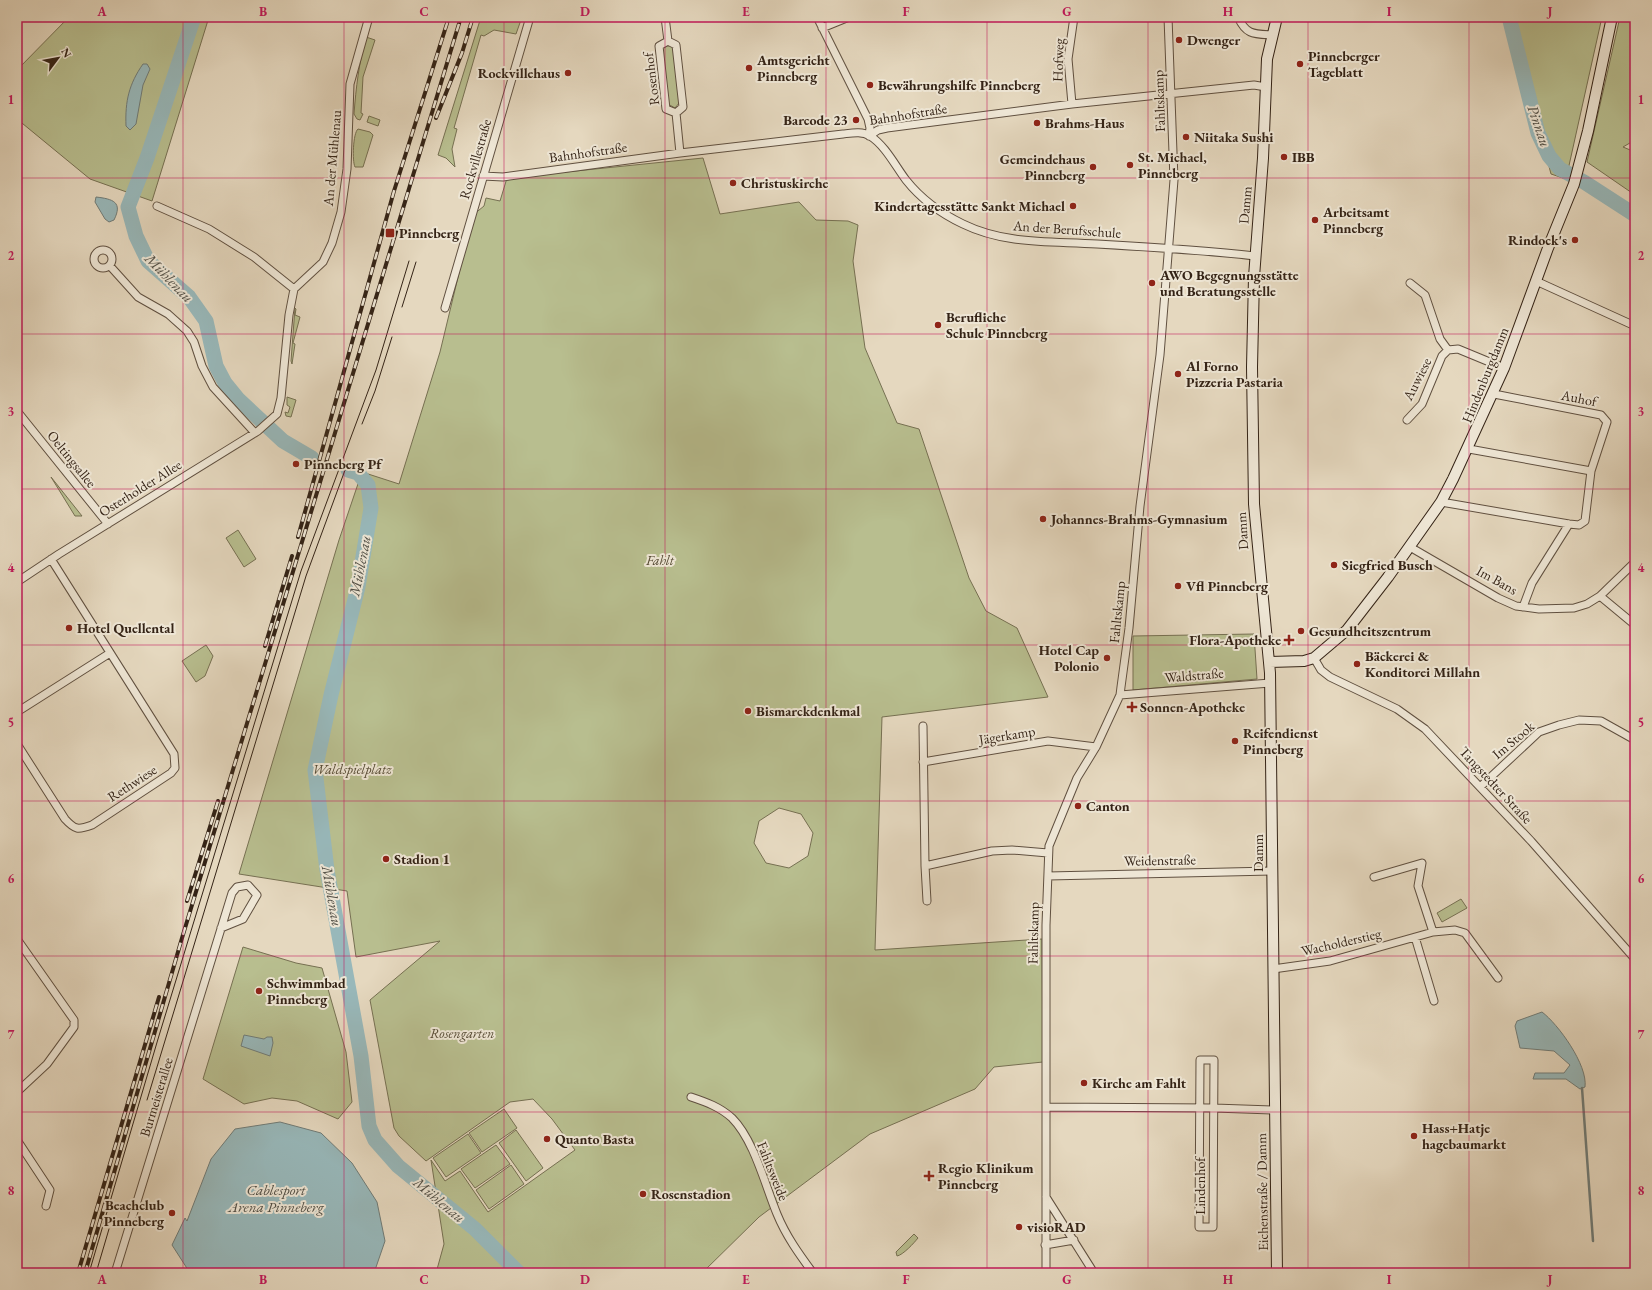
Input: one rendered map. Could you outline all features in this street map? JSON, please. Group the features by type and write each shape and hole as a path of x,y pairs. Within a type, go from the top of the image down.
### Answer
{"main road":[{"name":"Damm","path":"1274,1067 1270,683 1258,557 1252,459 1255,256 1263,158 1267,59 1277,17"},
{"name":"Hindenburgdamm","path":"1314,658 1347,630 1374,598 1441,502 1469,449 1494,394 1579,168 1612,17"},
{"path":"1269,662 1304,661 1314,658"},
{"name":"Eichenstraße / Damm","path":"1274,1067 1277,1273"}],"street":[{"name":"An der Mühlenau","path":"294,288 323,262 332,243 341,212 347,169 350,84 369,17"},
{"name":"Rockvillestraße","path":"445,308 530,17"},
{"name":"Rosenhof","path":"665,17 668,41"},
{"path":"817,17 868,119 870,128 869,136"},
{"path":"822,28 849,17"},
{"name":"Hofweg","path":"1072,104 1068,59 1074,17"},
{"name":"Fahltskamp","path":"1046,1273 1046,925 1048,853 1055,829 1077,778 1096,747 1120,695 1129,628 1140,506 1160,355 1174,173 1168,17"},
{"path":"1238,17 1244,28 1250,33 1272,35"},
{"name":"Rosenhof","path":"668,41 659,46 666,109 676,113"},
{"name":"Rosenhof","path":"668,41 676,45 683,107 676,113"},
{"name":"Bahnhofstraße","path":"483,176 502,177 680,153 853,133 869,136 878,130 887,128 1072,104 1254,85 1266,87"},
{"name":"Rosenhof","path":"676,113 680,153"},
{"name":"An der Berufsschule","path":"869,136 876,142 922,197 941,212 984,232 1010,239 1038,242 1096,244 1255,256"},
{"path":"157,206 209,229 254,256 294,288"},
{"path":"110,266 138,297 168,314 186,331 194,342 202,366 213,387 256,432"},
{"path":"1536,281 1635,326"},
{"name":"Auwiese","path":"1410,283 1425,295 1440,339 1448,350"},
{"name":"Osterholder Allee","path":"17,582 51,559 256,432 277,414 284,386 289,315 294,288"},
{"name":"Auwiese","path":"1407,420 1422,404 1442,356 1448,350 1458,349 1504,368"},
{"name":"Auhof","path":"1441,502 1569,524 1579,525 1585,521 1591,471 1607,422 1601,416 1494,394"},
{"name":"Oeltingsallee","path":"17,411 108,524"},
{"path":"1469,449 1591,471"},
{"path":"1523,607 1532,583 1569,524"},
{"name":"Im Bans","path":"1410,547 1498,598 1523,607 1539,610 1574,608 1600,596 1635,562"},
{"name":"Rethwiese","path":"17,744 65,819 73,827 81,829 92,825 171,773 175,768 174,754 51,559"},
{"path":"1600,596 1635,625"},
{"path":"17,712 110,653"},
{"name":"Tangstedter Straße","path":"1314,658 1321,670 1330,676 1412,718 1425,729 1531,841 1635,959"},
{"name":"Waldstraße","path":"1120,695 1270,683"},
{"name":"Im Stook","path":"1480,787 1539,732 1558,724 1579,720 1601,721 1635,740"},
{"path":"923,726 927,901"},
{"name":"Jägerkamp","path":"924,762 1048,741 1096,747"},
{"path":"925,866 992,851 1012,850 1048,853"},
{"path":"1374,877 1422,863 1418,886 1433,932"},
{"name":"Weidenstraße","path":"1048,876 1272,871"},
{"name":"Burmeisterallee","path":"115,1273 221,928 232,893 237,887 248,885 257,895 243,919 221,928"},
{"name":"Wacholderstieg","path":"1273,969 1330,961 1433,932 1455,930 1465,933 1498,978"},
{"path":"1415,937 1434,1001"},
{"path":"17,939 74,1020 74,1027 47,1064 17,1092"},
{"name":"Lindenhof","path":"1200,1060 1214,1060 1214,1108 1213,1228 1199,1227 1200,1060"},
{"name":"Fahltsweide","path":"691,1097 712,1104 732,1118 746,1138 769,1189 776,1213 788,1238 813,1273"},
{"path":"1046,1107 1214,1108 1275,1110"},
{"path":"17,1140 50,1190 46,1206"},
{"path":"1046,1196 1094,1273"},
{"path":"1045,1244 1074,1240"}],"green space":[{"path":"69,17 209,17 152,201 90,179 17,119 17,70"},
{"path":"481,17 522,17 516,34 494,30 484,36 481,35 454,128 457,129 452,149 455,167 446,158 438,155"},
{"path":"1514,17 1602,17 1566,179 1551,174 1535,113"},
{"path":"1620,17 1635,17 1635,140 1623,147 1635,152 1635,195 1587,162"},
{"path":"366,37 375,40 363,77 361,113 363,114 360,120 357,119 354,114 358,75"},
{"path":"668,43 674,48 680,102 675,108 668,104 662,49"},
{"path":"369,116 380,120 378,126 367,122"},
{"path":"358,129 370,132 373,135 363,167 355,167 354,164 354,141"},
{"name":"Fahlt","path":"703,158 720,214 799,202 816,220 848,221 858,225 853,261 865,348 897,423 919,429 969,578 986,611 1017,628 1048,697 882,717 875,950 1042,939 1043,1062 994,1067 975,1089 870,1134 759,1217 702,1273 436,1273 444,1244 431,1160 445,1181 460,1171 488,1212 575,1150 552,1119 533,1099 510,1102 426,1161 399,1136 394,1128 370,1000 440,941 356,957 347,891 239,874 339,540 362,472 399,484 440,352 473,215 484,206 486,198 500,201 507,178","holes":["779,808 801,814 813,833 808,856 789,868 766,863 754,843 759,821"]},
{"path":"295,308 295,315 300,317 293,343 295,344 292,364 291,361"},
{"path":"287,397 296,400 291,417 286,416 285,412 288,413 290,407 287,405"},
{"path":"51,477 82,516 75,516"},
{"path":"238,530 256,559 244,567 226,538"},
{"path":"1254,634 1257,679 1133,690 1133,636"},
{"path":"206,645 213,656 205,676 196,682 182,661"},
{"path":"1461,899 1467,908 1442,922 1437,913"},
{"name":"Schwimmbad Pinneberg","path":"243,947 296,963 322,968 346,1052 352,1102 338,1119 297,1101 272,1098 244,1104 203,1079"},
{"path":"504,1109 517,1128 482,1152 469,1133"},
{"path":"516,1130 543,1168 526,1181 499,1143"},
{"path":"468,1134 481,1153 446,1177 433,1158"},
{"path":"496,1145 510,1164 475,1188 461,1169"},
{"path":"511,1165 524,1184 489,1209 476,1190"},
{"path":"914,1234 918,1238 911,1246 897,1256 896,1252"}],"water":[{"path":"143,64 147,64 150,69 143,85 136,124 130,130 126,126 127,101 134,79"},
{"path":"96,197 115,202 117,205 117,214 114,220 109,222 105,219 95,202"},
{"path":"1542,1012 1556,1026 1571,1046 1582,1068 1585,1078 1585,1087 1580,1089 1566,1079 1533,1079 1535,1073 1564,1073 1570,1065 1554,1051 1520,1048 1515,1026 1517,1021"},
{"path":"244,1035 264,1039 267,1037 272,1037 273,1043 270,1056 241,1046"},
{"name":"Cablesport Arena Pinneberg","path":"280,1122 321,1133 352,1163 377,1202 385,1241 374,1273 190,1273 172,1245 185,1218 187,1221 211,1159 235,1129"}],"waterway":[{"name":"Mühlenau","path":"194,17 147,158 128,207 136,236 148,261 189,297 206,321 216,366 225,383 238,399 283,441 312,458"},
{"name":"Pinnau","path":"1509,17 1538,133 1549,156 1560,169 1584,182 1635,215"},
{"name":"Mühlenau","path":"348,470 358,473 368,485 371,508 358,587 331,695 315,770 327,870 361,1056 369,1126 375,1140 398,1166 475,1229 519,1273"},
{"path":"1582,1088 1593,1241"}],"tram line":[{"path":"89,1273 158,1039 301,571 376,370 409,261"},
{"path":"402,307 416,262"},
{"path":"362,424 375,391 392,337"},
{"path":"147,1100 306,576 348,462"},
{"path":"96,1273 109,1229"}],"railway":[{"path":"298,537 394,191 449,17"},
{"path":"85,1273 182,938 461,17"},
{"path":"436,118 462,53 473,17"},
{"path":"265,646 292,556"},
{"path":"187,901 218,801"},
{"path":"78,1273 159,997"}],"place":[{"name":"Dwenger","path":"1179,40"},
{"name":"Pinneberger Tageblatt","path":"1300,64"},
{"name":"Amtsgericht Pinneberg","path":"749,68"},
{"name":"Rockvillehaus","path":"568,73"},
{"name":"Bewährungshilfe Pinneberg","path":"870,85"},
{"name":"Barcode 23","path":"856,120"},
{"name":"Brahms-Haus","path":"1037,123"},
{"name":"Niitaka Sushi","path":"1186,137"},
{"name":"IBB","path":"1284,157"},
{"name":"St. Michael, Pinneberg","path":"1130,165"},
{"name":"Gemeindehaus Pinneberg","path":"1093,167"},
{"name":"Christuskirche","path":"733,183"},
{"name":"Kindertagesstätte Sankt Michael","path":"1073,206"},
{"name":"Arbeitsamt Pinneberg","path":"1315,220"},
{"name":"Pinneberg","path":"390,233"},
{"name":"Rindock's","path":"1575,240"},
{"name":"AWO Begegnungsstätte und Beratungsstelle","path":"1152,283"},
{"name":"Berufliche Schule Pinneberg","path":"938,325"},
{"name":"Al Forno Pizzeria Pastaria","path":"1178,374"},
{"name":"Pinneberg Pf","path":"296,464"},
{"name":"Johannes-Brahms-Gymnasium","path":"1043,519"},
{"name":"Siegfried Busch","path":"1334,565"},
{"name":"Vfl Pinneberg","path":"1178,586"},
{"name":"Hotel Quellental","path":"69,628"},
{"name":"Gesundheitszentrum","path":"1301,631"},
{"name":"Flora-Apotheke","path":"1289,640"},
{"name":"Hotel Cap Polonio","path":"1107,658"},
{"name":"Bäckerei & Konditorei Millahn","path":"1357,664"},
{"name":"Sonnen-Apotheke","path":"1132,707"},
{"name":"Bismarckdenkmal","path":"748,711"},
{"name":"Reifendienst Pinneberg","path":"1235,741"},
{"name":"Canton","path":"1078,806"},
{"name":"Stadion 1","path":"386,859"},
{"name":"Schwimmbad Pinneberg","path":"259,991"},
{"name":"Kirche am Fahlt","path":"1084,1083"},
{"name":"Hass+Hatje hagebaumarkt","path":"1414,1136"},
{"name":"Quanto Basta","path":"547,1139"},
{"name":"Regio Klinikum Pinneberg","path":"929,1176"},
{"name":"Rosenstadion","path":"643,1194"},
{"name":"Beachclub Pinneberg","path":"172,1213"},
{"name":"visioRAD","path":"1019,1227"}],"park label":[{"name":"Waldspielplatz","path":"352,769"},
{"name":"Rosengarten","path":"462,1033"}]}
